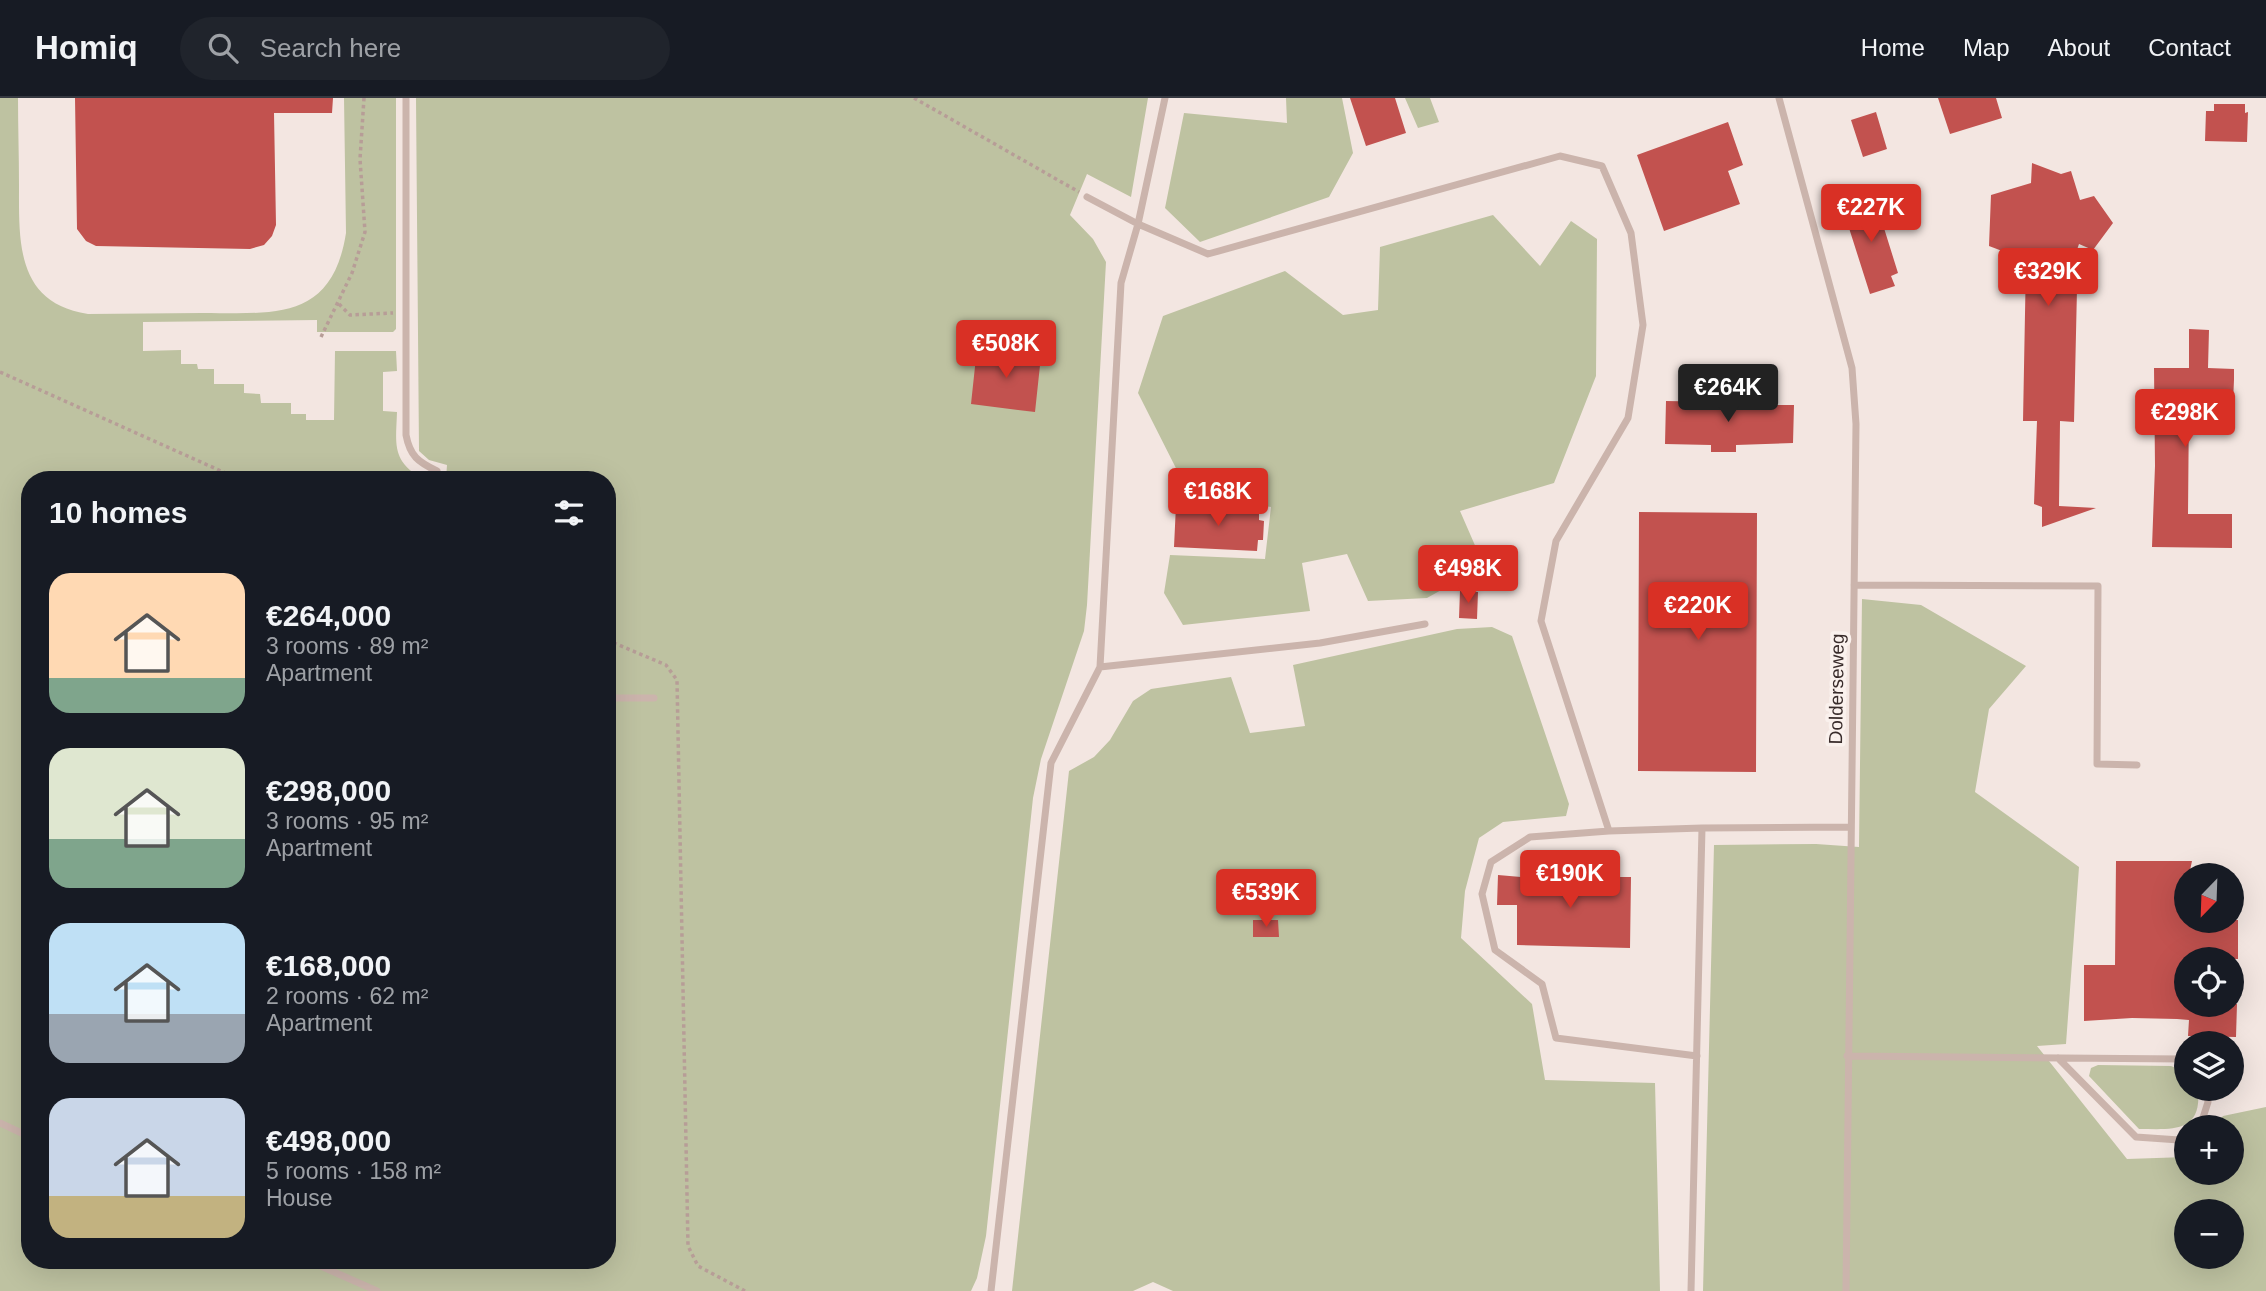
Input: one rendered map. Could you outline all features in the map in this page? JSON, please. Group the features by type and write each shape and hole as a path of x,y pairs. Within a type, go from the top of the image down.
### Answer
{"lane":[{"path":"406,98 406,435 410,452 419,463 437,471"},
{"path":"991,1291 1051,763 1100,667 1121,283 1138,224 1166,98"},
{"name":"Dolderseweg","path":"1779,98 1852,369 1856,424 1846,1291"},
{"path":"1087,197 1138,224 1208,254 1560,156 1602,166 1631,233 1643,325 1628,418 1556,541 1541,621 1609,831"},
{"path":"1854,585 2098,586 2097,764 2137,765"},
{"path":"1100,667 1320,643 1426,624"},
{"path":"616,698 654,698"},
{"path":"1697,1056 1556,1038 1542,984 1495,950 1482,894 1491,862 1530,837 1702,828 1850,827"},
{"path":"1691,1291 1702,828"},
{"path":"1847,1056 2174,1059"},
{"path":"2058,1058 2136,1137 2174,1140"},
{"path":"0,1123 21,1132"},
{"path":"327,1269 377,1291"}],"path":[{"path":"321,337 352,273 365,232 360,159 364,98"},
{"path":"914,98 1087,197"},
{"path":"338,304 350,315 406,313"},
{"path":"0,372 221,471"},
{"path":"616,644 666,665 677,680 688,1246 698,1266 745,1291"}],"green space":[{"path":"0,98 18,98 20,228 26,267 47,297 64,308 88,314 252,313 295,306 313,297 328,283 339,262 346,233 344,98 396,98 396,329 393,332 317,332 317,320 143,322 143,351 181,350 181,364 197,364 198,369 214,369 214,384 244,384 244,393 260,394 261,403 291,403 291,414 306,414 306,420 334,420 335,351 396,351 397,371 383,372 383,411 397,412 398,451 400,458 412,471 21,471 21,1269 616,1269 616,471 447,471 447,465 429,460 419,451 416,98 1148,98 1131,197 1087,174 1070,215 1093,239 1106,262 1087,605 1084,631 1041,759 1033,798 986,1236 977,1278 971,1291 0,1291"},
{"path":"1286,98 1342,98 1353,153 1329,197 1200,242 1165,208 1184,113 1287,123"},
{"path":"1405,98 1430,98 1439,122 1418,128"},
{"path":"1493,215 1540,266 1571,221 1597,239 1596,376 1554,483 1460,511 1484,566 1427,598 1368,601 1347,554 1302,563 1310,611 1183,625 1164,593 1170,555 1265,559 1271,507 1203,497 1185,486 1138,393 1163,316 1285,271 1343,315 1378,310 1380,247"},
{"path":"1862,599 1921,605 2026,666 1989,709 1975,792 2079,867 2066,1044 2037,1046 2127,1159 2174,1157 2174,1185 2244,1185 2244,1115 2228,1115 2266,1107 2266,1291 1703,1291 1714,845 1816,844 1859,847"},
{"path":"1492,627 1512,636 1569,804 1566,816 1503,822 1479,838 1465,891 1461,938 1532,1004 1545,1080 1655,1083 1660,1291 1173,1291 1153,1282 1133,1291 1012,1291 1069,771 1094,757 1110,740 1133,701 1151,689 1231,677 1250,733 1305,726 1293,665 1457,629"},
{"path":"2098,1065 2174,1067 2174,1101 2198,1101 2195,1115 2174,1115 2174,1128 2139,1129 2089,1076 2091,1068"}],"building":[{"path":"75,98 333,98 332,113 274,113 276,225 272,236 264,245 250,249 96,246 86,241 77,229"},
{"path":"1350,98 1395,98 1406,133 1366,146"},
{"path":"1938,98 1996,98 2002,118 1950,134"},
{"path":"2214,104 2245,104 2245,113 2248,112 2247,142 2205,141 2206,111 2214,111"},
{"path":"1876,112 1887,149 1863,157 1851,120"},
{"path":"1728,122 1743,165 1728,171 1740,204 1664,231 1637,155"},
{"path":"2032,163 2061,174 2071,171 2080,200 2094,196 2113,223 2093,250 2079,244 2065,285 2077,289 2074,422 2060,421 2059,506 2096,508 2042,527 2042,507 2034,504 2037,421 2023,421 2026,260 1989,246 1991,195 2031,183"},
{"path":"1874,196 1898,273 1891,276 1895,286 1870,294 1842,206"},
{"path":"2189,329 2209,330 2208,368 2234,369 2234,380 2233,402 2189,402 2188,514 2232,514 2232,548 2152,547 2154,368 2189,368"},
{"path":"977,348 1041,356 1035,412 971,404"},
{"path":"1666,401 1794,405 1793,443 1736,445 1736,452 1711,452 1711,445 1665,444"},
{"path":"1176,505 1259,509 1259,520 1264,521 1263,540 1258,540 1257,551 1174,547"},
{"path":"1639,512 1757,513 1756,772 1638,771"},
{"path":"1460,591 1478,592 1477,619 1459,618"},
{"path":"2116,861 2192,861 2174,863 2174,933 2238,933 2238,947 2174,947 2174,1017 2237,1017 2236,1031 2188,1031 2189,1020 2177,1019 2084,1021 2084,965 2115,965"},
{"path":"1498,875 1631,877 1630,948 1517,945 1517,905 1497,905"},
{"path":"1253,920 1278,920 1279,937 1253,937"}]}
